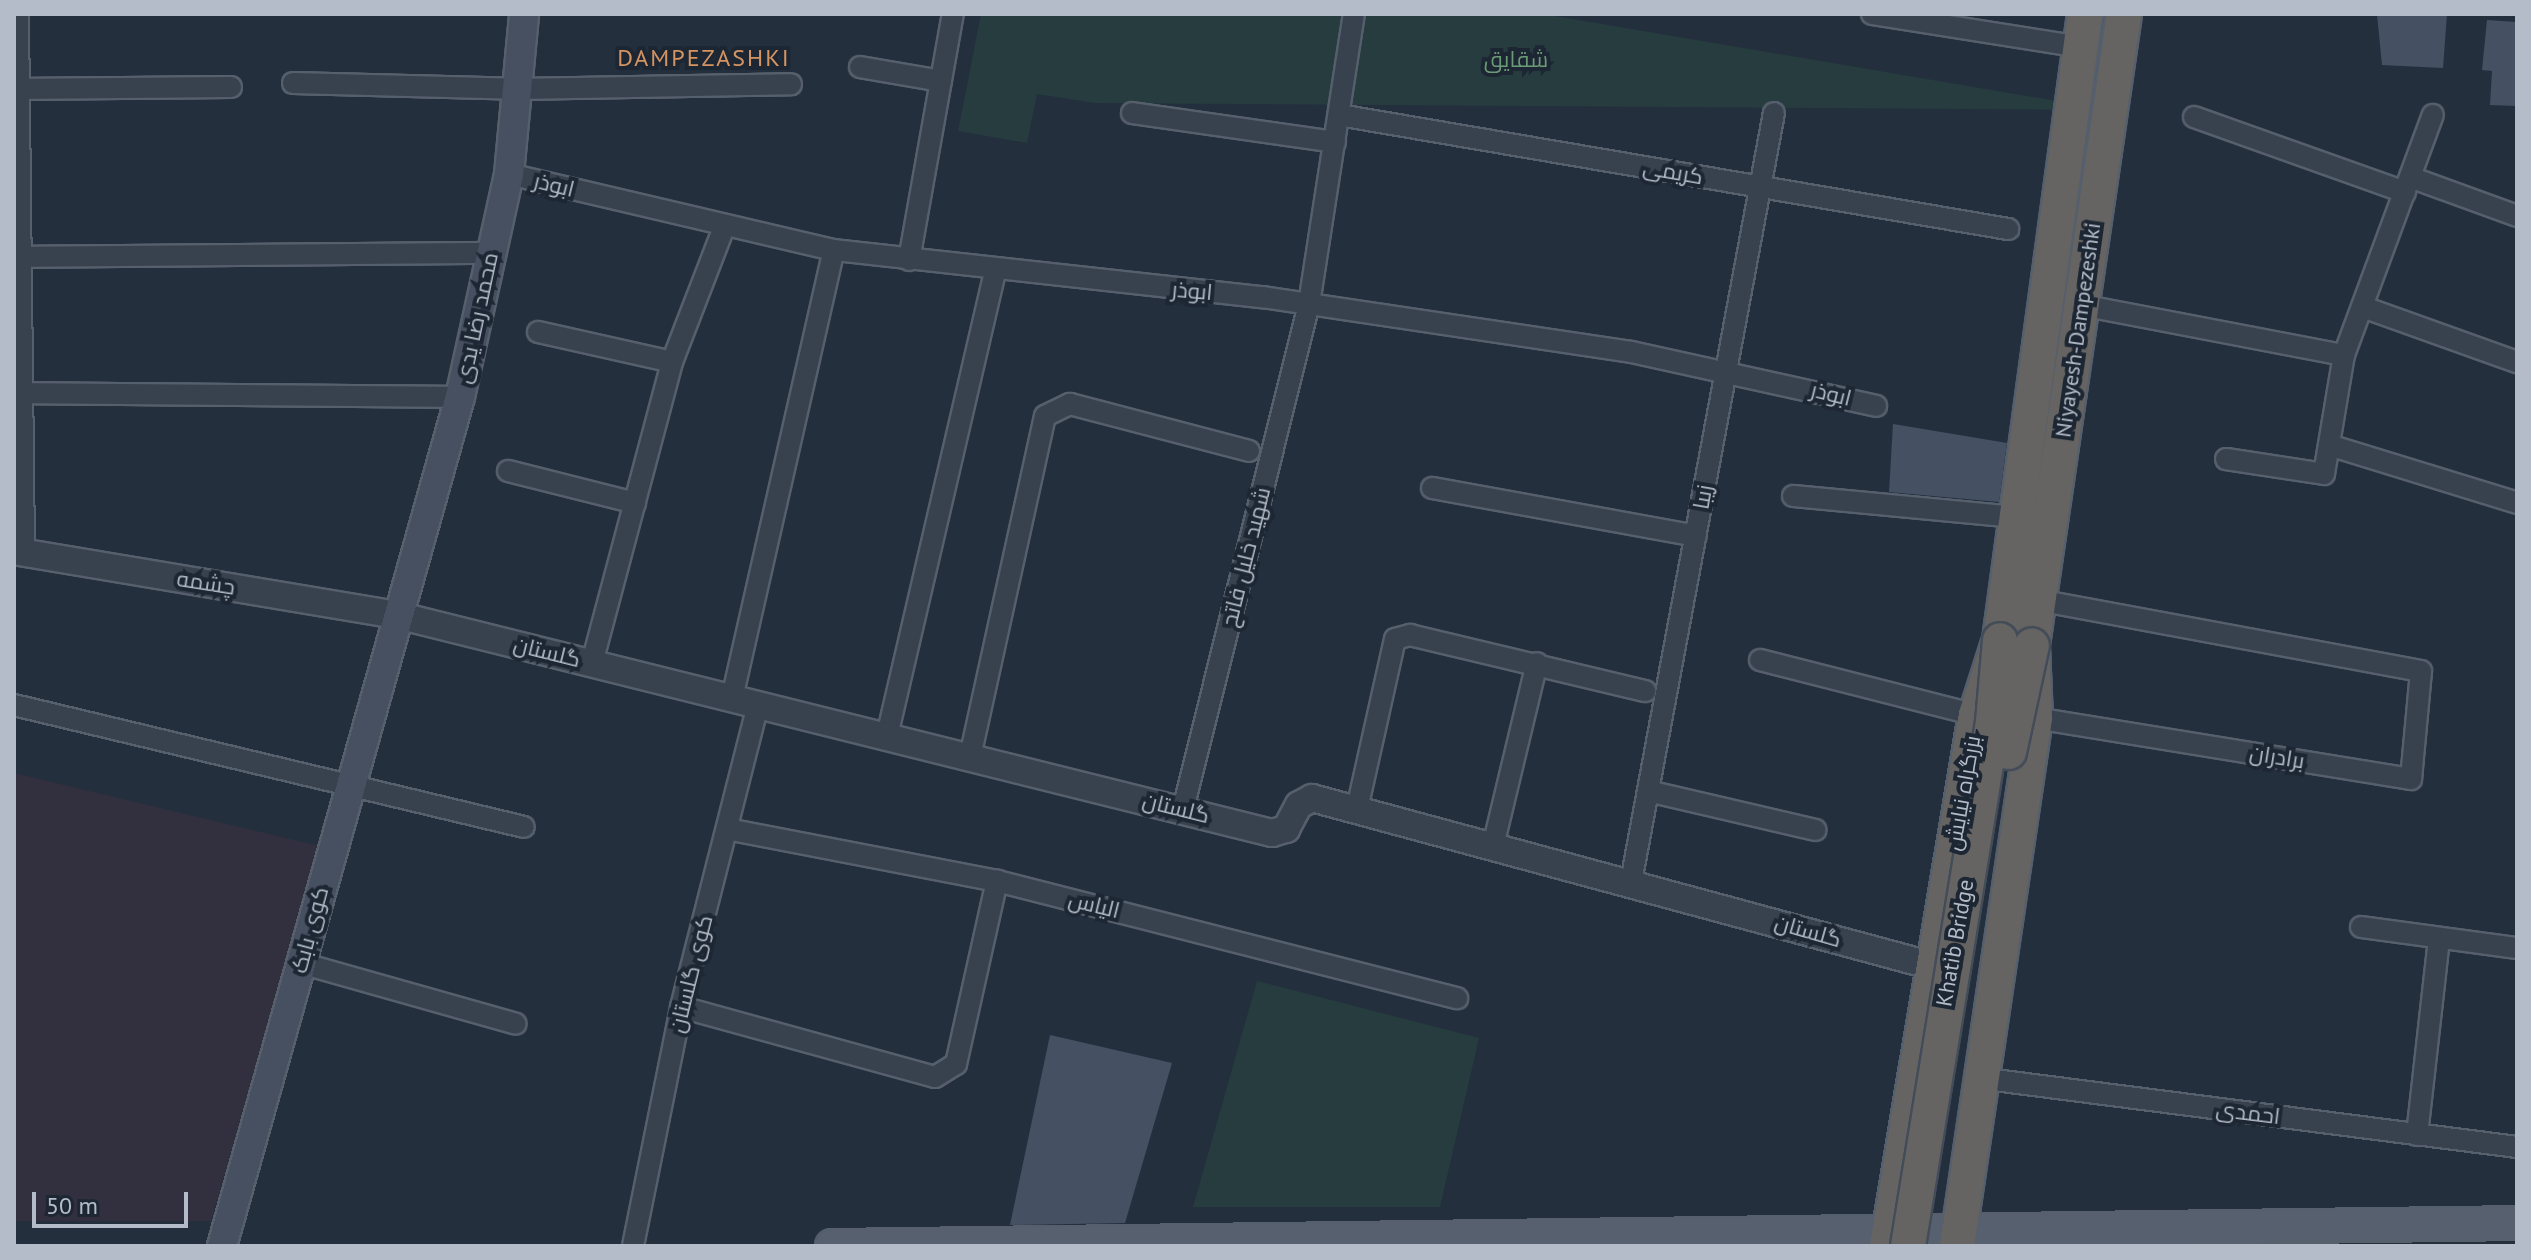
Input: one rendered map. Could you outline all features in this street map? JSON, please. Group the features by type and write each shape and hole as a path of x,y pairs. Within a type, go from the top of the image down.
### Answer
{"highway":[{"name":"Niyayesh-Dampezeshki","path":"2016,643 2038,600 2124,14"},
{"name":"Niyayesh-Dampezeshki","path":"2016,643 2016,517 2083,30"},
{"name":"بزرگراه نیایش","path":"1895,1242 1917,1069 1976,715 2016,643"},
{"path":"1958,1239 1979,1078 2035,718 2016,643"},
{"name":"Khatib Bridge","path":"1895,1242 1993,722 2016,643"},
{"name":"Khatib Bridge","path":"1928,1246 2016,643"},
{"path":"1917,1069 1979,1078"}],"main road":[{"name":"محمد رضا یدی","path":"397,615 460,397 509,174 524,14"},
{"name":"کوی بابک","path":"222,1246 397,615"},
{"path":"832,1246 1895,1242 2517,1223"}],"street":[{"path":"18,14 19,552"},
{"path":"909,260 953,14"},
{"name":"شهید خلیل فاتح","path":"1183,809 1309,304 1354,14"},
{"path":"1872,14 2083,30"},
{"path":"860,67 941,81"},
{"path":"293,83 517,89 791,84"},
{"path":"16,89 231,87"},
{"path":"1132,113 1335,142"},
{"name":"زیبا","path":"1631,882 1774,113"},
{"name":"کریمی","path":"1339,115 2008,229"},
{"path":"2226,459 2324,474 2344,355 2433,115"},
{"path":"2194,117 2517,216"},
{"name":"ابوذر","path":"509,174 724,227 834,250 995,273 1309,304 1727,368 1876,406"},
{"path":"592,663 672,362 724,227"},
{"name":"کوی گلستان","path":"633,1246 681,1007 727,829 745,701 834,250"},
{"path":"17,257 491,253"},
{"path":"887,736 995,273"},
{"path":"2081,305 2344,355"},
{"path":"2363,307 2517,362"},
{"path":"538,332 672,362"},
{"path":"18,393 460,397"},
{"path":"970,757 1045,416 1070,404 1249,451"},
{"path":"2329,445 2517,503"},
{"path":"508,471 635,503"},
{"path":"1432,488 1696,536"},
{"path":"1793,496 2016,517"},
{"name":"چشمه","path":"19,552 397,615"},
{"name":"برادران","path":"2035,718 2411,779 2421,671 2038,600"},
{"name":"گلستان","path":"397,615 1279,834 1303,800 1357,809 1933,966"},
{"path":"1357,809 1395,639 1410,635 1645,691"},
{"path":"1760,660 1976,715"},
{"path":"1493,846 1537,663"},
{"path":"14,705 351,782 524,827"},
{"path":"1648,791 1816,830"},
{"name":"الیاس","path":"727,829 997,881 1457,998"},
{"path":"681,1007 935,1077 956,1064 997,881"},
{"path":"2361,927 2517,948"},
{"path":"2417,1135 2439,938"},
{"path":"301,963 516,1024"},
{"name":"احمدی","path":"1979,1078 2517,1147"}],"shaded area":[{"path":"14,773 319,846 211,1221 14,1221"}],"green space":[{"name":"شقایق","path":"981,14 1543,14 2110,110 1095,103 1037,94 1027,143 958,131"},
{"path":"1257,981 1479,1038 1440,1207 1193,1207"}],"building":[{"path":"2377,14 2447,14 2443,68 2382,65"},
{"path":"2487,20 2517,22 2517,106 2490,105 2492,71 2482,70"},
{"path":"1893,424 2007,443 1999,502 1889,492"},
{"path":"1050,1035 1172,1063 1125,1223 1010,1225"}],"district":[{"name":"DAMPEZASHKI","path":"704,58"}]}
